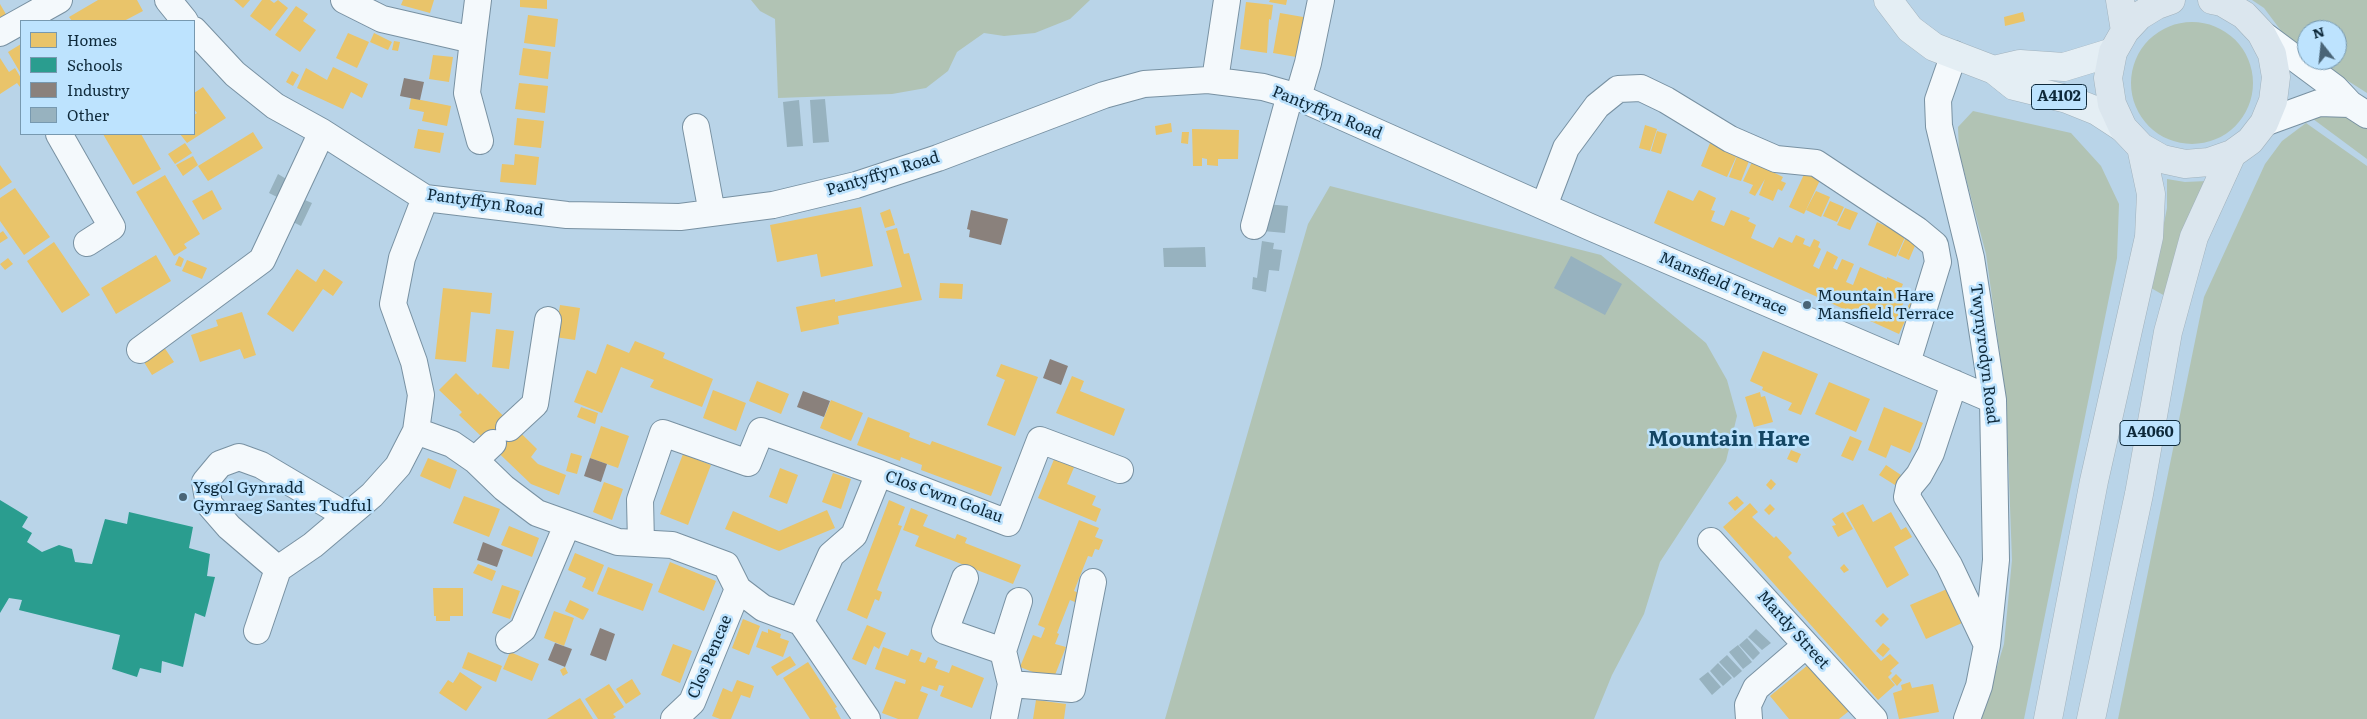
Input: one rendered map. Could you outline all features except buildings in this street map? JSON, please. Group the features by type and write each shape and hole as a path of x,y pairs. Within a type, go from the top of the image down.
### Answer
{"highway":[{"path":"2120,0 2119,41 2108,78 2112,104 2132,138 2162,159 2186,164 2210,162 2232,154 2250,141 2264,123 2273,101 2276,77 2272,54 2261,32 2244,15 2222,2 2212,0"},
{"path":"2119,41 2139,16 2157,5 2171,0"},
{"name":"A4060","path":"2048,719 2094,482 2149,237 2151,194 2132,138"},
{"name":"A4060","path":"2091,719 2139,494 2168,332 2194,237 2232,154"}],"main road":[{"name":"A4102","path":"1888,0 1910,29 1934,47 1994,70 2014,86 2067,99 2097,110 2132,138"},
{"name":"A4102","path":"1994,70 2020,64 2064,67 2119,41"}],"street":[{"path":"23,20 59,0"},
{"path":"344,0 382,19 473,40"},
{"path":"478,0 467,93 480,141"},
{"path":"1215,80 1227,0"},
{"path":"1254,226 1294,96 1308,63 1321,0"},
{"path":"0,33 20,22"},
{"path":"2261,32 2335,88 2358,110"},
{"name":"Pantyffyn Road","path":"195,33 235,74 275,106 322,132 425,198 567,214 680,217 773,205 856,185 938,158 1104,95 1144,84 1215,80 1239,82 1294,96 1590,227"},
{"name":"Twynyrodyn Road","path":"1954,54 1938,100 1938,126 1971,258 1992,400 1996,560 1987,645 1979,686 1968,719"},
{"path":"1544,206 1566,148 1597,106 1618,89 1641,88 1666,100 1730,139 1776,159 1816,163 1917,230 1935,245 1938,262 1932,287 1907,363"},
{"path":"2264,123 2318,103 2358,110"},
{"path":"696,127 712,213"},
{"path":"140,350 262,260 322,132"},
{"path":"60,135 112,228 86,242"},
{"path":"257,631 278,569 313,545 372,495 398,466 416,431 421,394 414,362 393,304 402,258 425,198"},
{"name":"Mansfield Terrace","path":"1590,227 1992,400"},
{"path":"416,431 452,444 493,444 535,404 548,320"},
{"path":"1954,383 1931,453 1919,475 1909,486 1907,497 1949,565 1987,645"},
{"path":"641,543 640,500 663,433 748,463 761,431 879,473"},
{"name":"Clos Cwm Golau","path":"801,622 831,555 854,535 879,473 908,474 1008,523 1040,440 1120,470"},
{"path":"493,444 504,488 537,513 618,542 672,545 726,566 738,589 763,608 801,622 856,715"},
{"path":"278,569 229,527 209,504 205,482 220,464 239,457 261,465 347,516"},
{"path":"509,640 522,629 567,525"},
{"name":"Mardy Street","path":"1712,541 1874,719"},
{"path":"966,578 945,631 1003,651"},
{"path":"1011,684 1072,690 1093,582"},
{"name":"Clos Pencae","path":"674,719 692,702 738,589"},
{"path":"1004,719 1011,684 1003,651 1019,600"},
{"path":"1750,719 1748,704 1756,688 1806,645"}],"green space":[{"path":"751,0 1090,0 1070,19 1035,33 1004,36 984,33 957,52 948,71 926,88 892,94 778,98 775,19 760,11"},
{"path":"2252,0 2367,0 2367,93 2331,70 2347,70 2347,20 2297,20 2297,47 2288,40 2264,8"},
{"path":"2192,22 2215,26 2235,40 2249,60 2253,83 2249,106 2235,126 2215,140 2192,144 2169,140 2149,126 2135,106 2131,83 2135,60 2149,40 2169,26"},
{"path":"1973,111 2071,133 2101,166 2119,204 2117,258 2024,719 1981,719 2004,644 2012,560 2006,398 1986,254 1959,152 1958,127"},
{"path":"2323,113 2351,117 2367,128 2367,159 2309,116"},
{"path":"2306,123 2367,166 2367,719 2118,719 2204,297 2265,164 2282,141"},
{"path":"2167,179 2185,182 2207,181 2165,296 2151,288 2167,208"},
{"path":"1330,186 1601,255 1706,343 1727,380 1737,416 1726,461 1660,562 1644,614 1612,675 1594,719 1165,719 1308,224"}],"place":[{"name":"Mountain Hare Mansfield Terrace","path":"1807,305"},
{"name":"Ysgol Gynradd Gymraeg Santes Tudful","path":"183,497"}],"district":[{"name":"Mountain Hare","path":"1729,440"}]}
